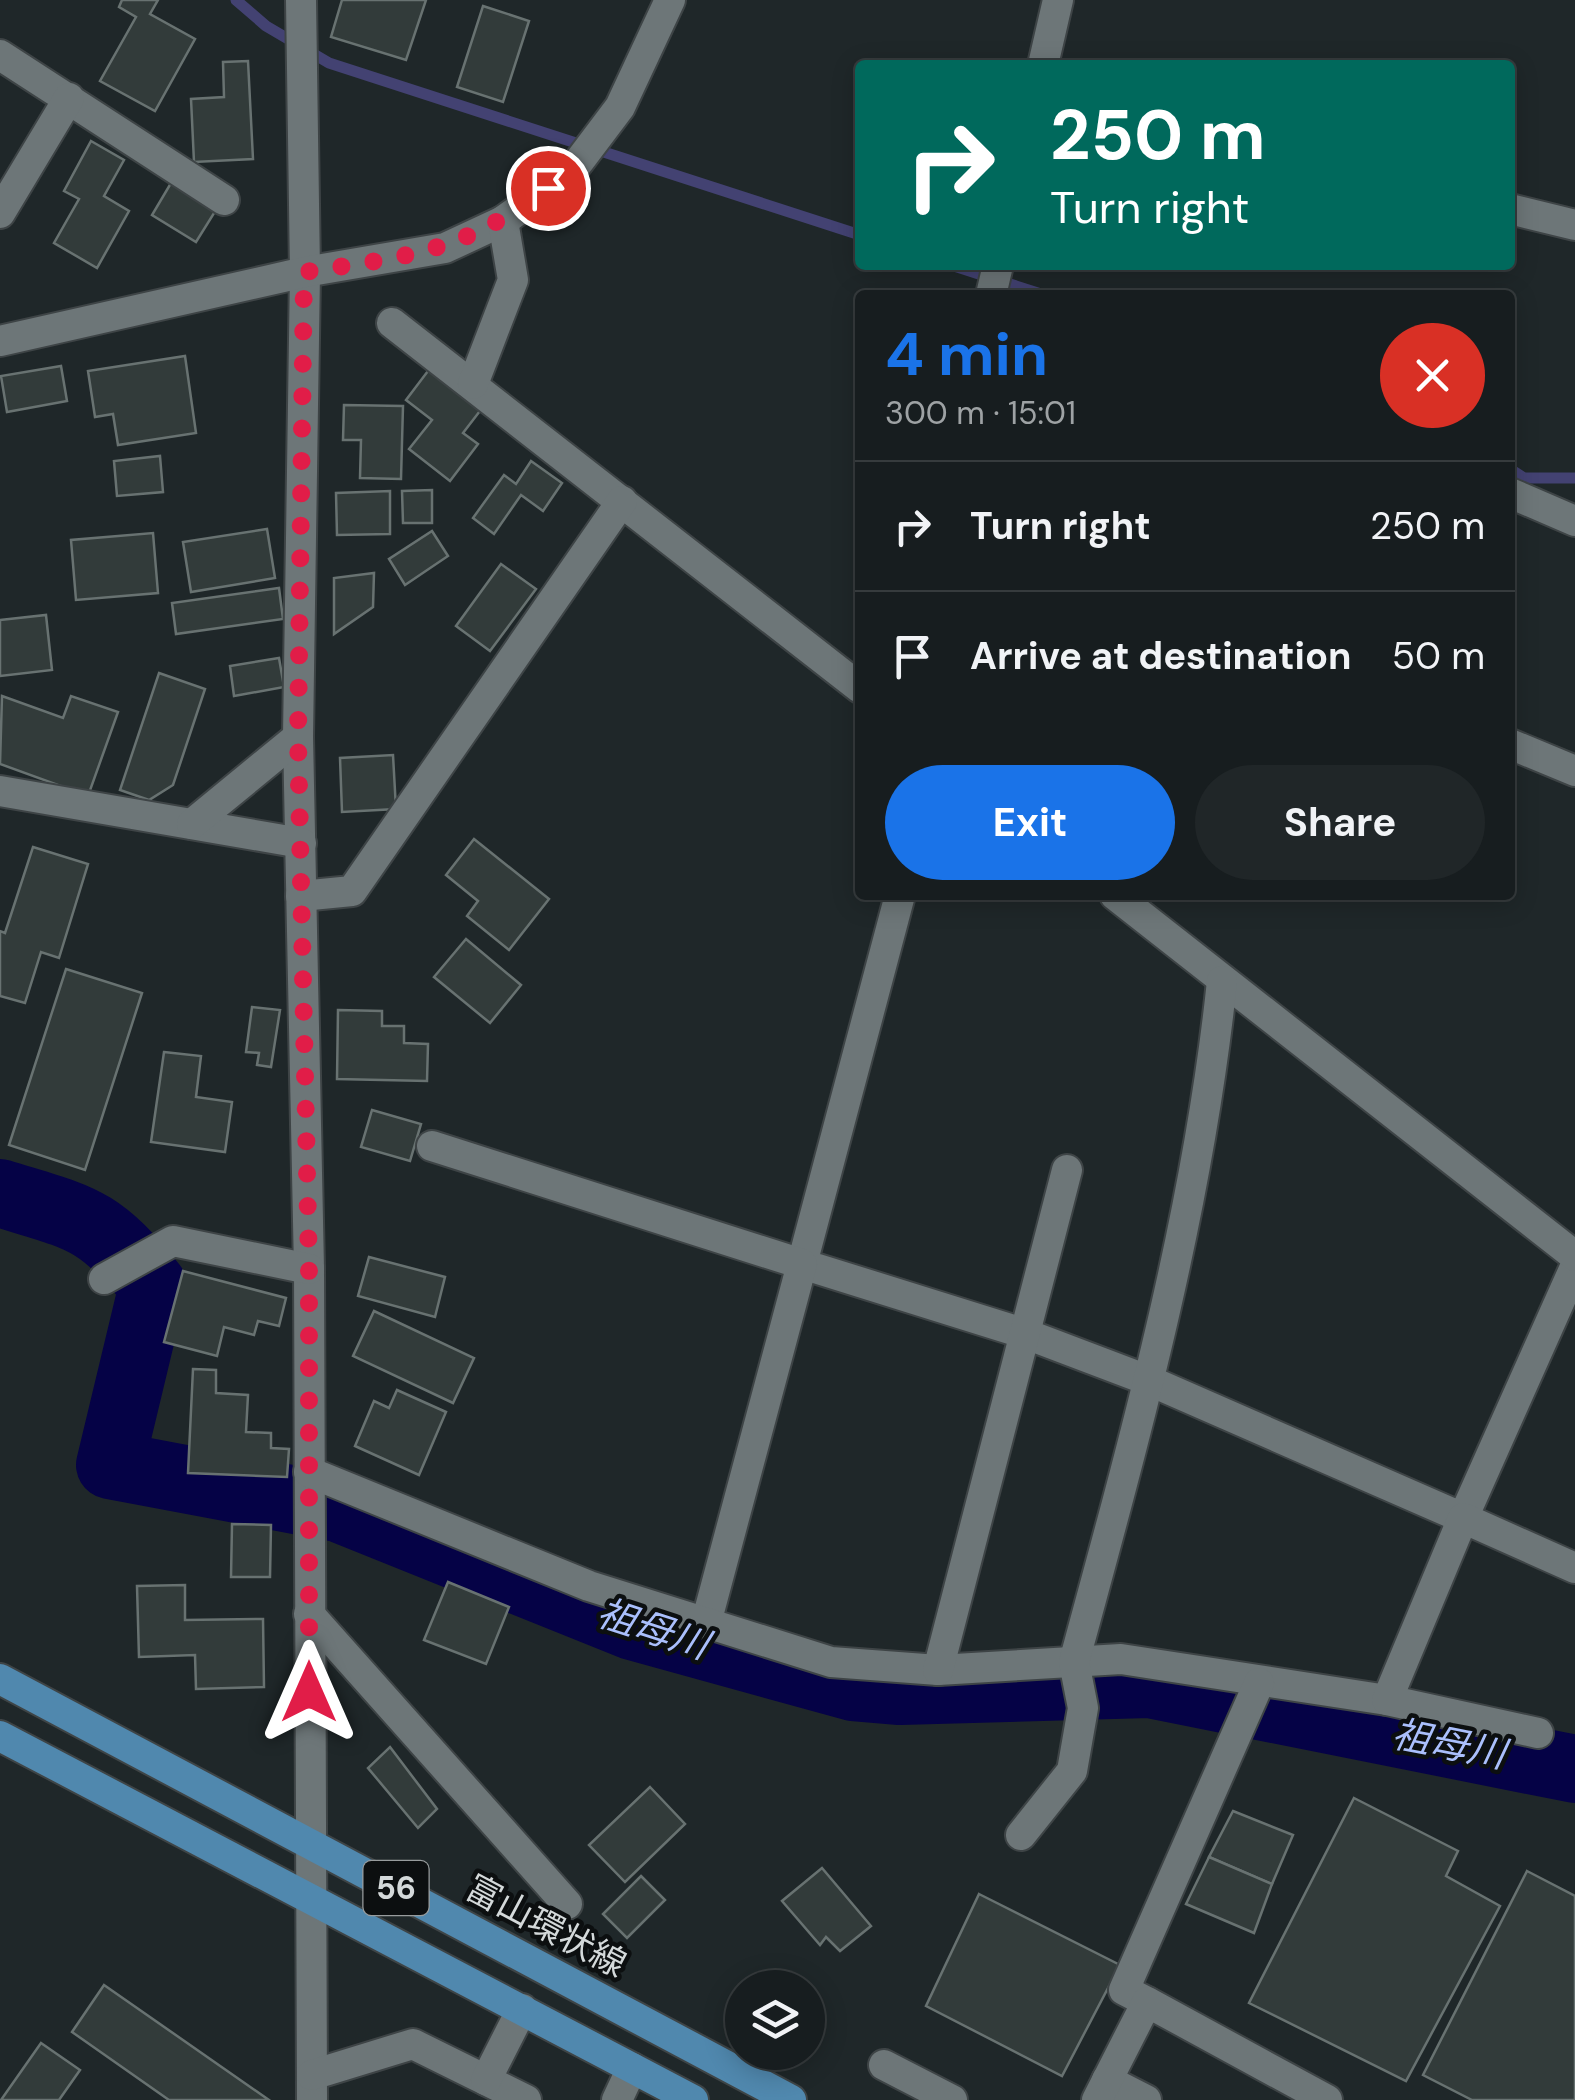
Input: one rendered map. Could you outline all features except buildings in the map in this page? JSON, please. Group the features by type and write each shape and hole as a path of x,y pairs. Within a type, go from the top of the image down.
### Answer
{"main road":[{"name":"富山環状線","path":"0,1679 791,2100"},
{"name":"56","path":"0,1736 692,2100"}],"street":[{"path":"301,0 304,272 298,737 309,1269 312,2088 413,2044 526,2100"},
{"path":"0,340 304,272 445,248 503,222 571,172 620,107 670,0"},
{"path":"1044,60 1058,0"},
{"path":"0,55 224,200"},
{"path":"0,213 69,98"},
{"path":"1515,211 1575,224"},
{"path":"473,384 513,280 503,222"},
{"path":"392,323 855,684"},
{"path":"1515,495 1575,521"},
{"path":"302,896 352,891 622,502"},
{"path":"192,824 298,737"},
{"path":"1515,746 1575,770"},
{"path":"0,791 301,842"},
{"path":"706,1623 899,900"},
{"path":"1122,900 1575,1256"},
{"path":"1020,1835 1072,1771 1082,1708 1074,1662 1150,1381 1213,1068 1222,981"},
{"path":"432,1146 1026,1334 1150,1381 1575,1568"},
{"path":"938,1670 1066,1170"},
{"path":"104,1279 173,1241 309,1269"},
{"path":"1387,1700 1575,1267"},
{"path":"309,1472 589,1586 832,1662 938,1670 1122,1659 1387,1700 1538,1733"},
{"path":"310,1614 567,1904"},
{"path":"1259,1683 1124,1990 1328,2100"},
{"path":"1146,2100 1102,2090 1147,2002"},
{"path":"486,2080 522,2009"},
{"path":"884,2066 952,2100"},
{"path":"617,2100 632,2068"}],"waterway":[{"path":"236,0 266,26 329,63 855,233"},
{"path":"966,270 1028,290"},
{"path":"1515,472 1524,478 1575,478"},
{"name":"祖母川","path":"0,1193 86,1223 117,1246 153,1286 110,1465 338,1508 632,1626 853,1687 900,1691 1149,1684 1575,1769"}],"route":[{"path":"309,1692 309,1269 298,737 304,272 445,248 503,222 548,188"}]}
